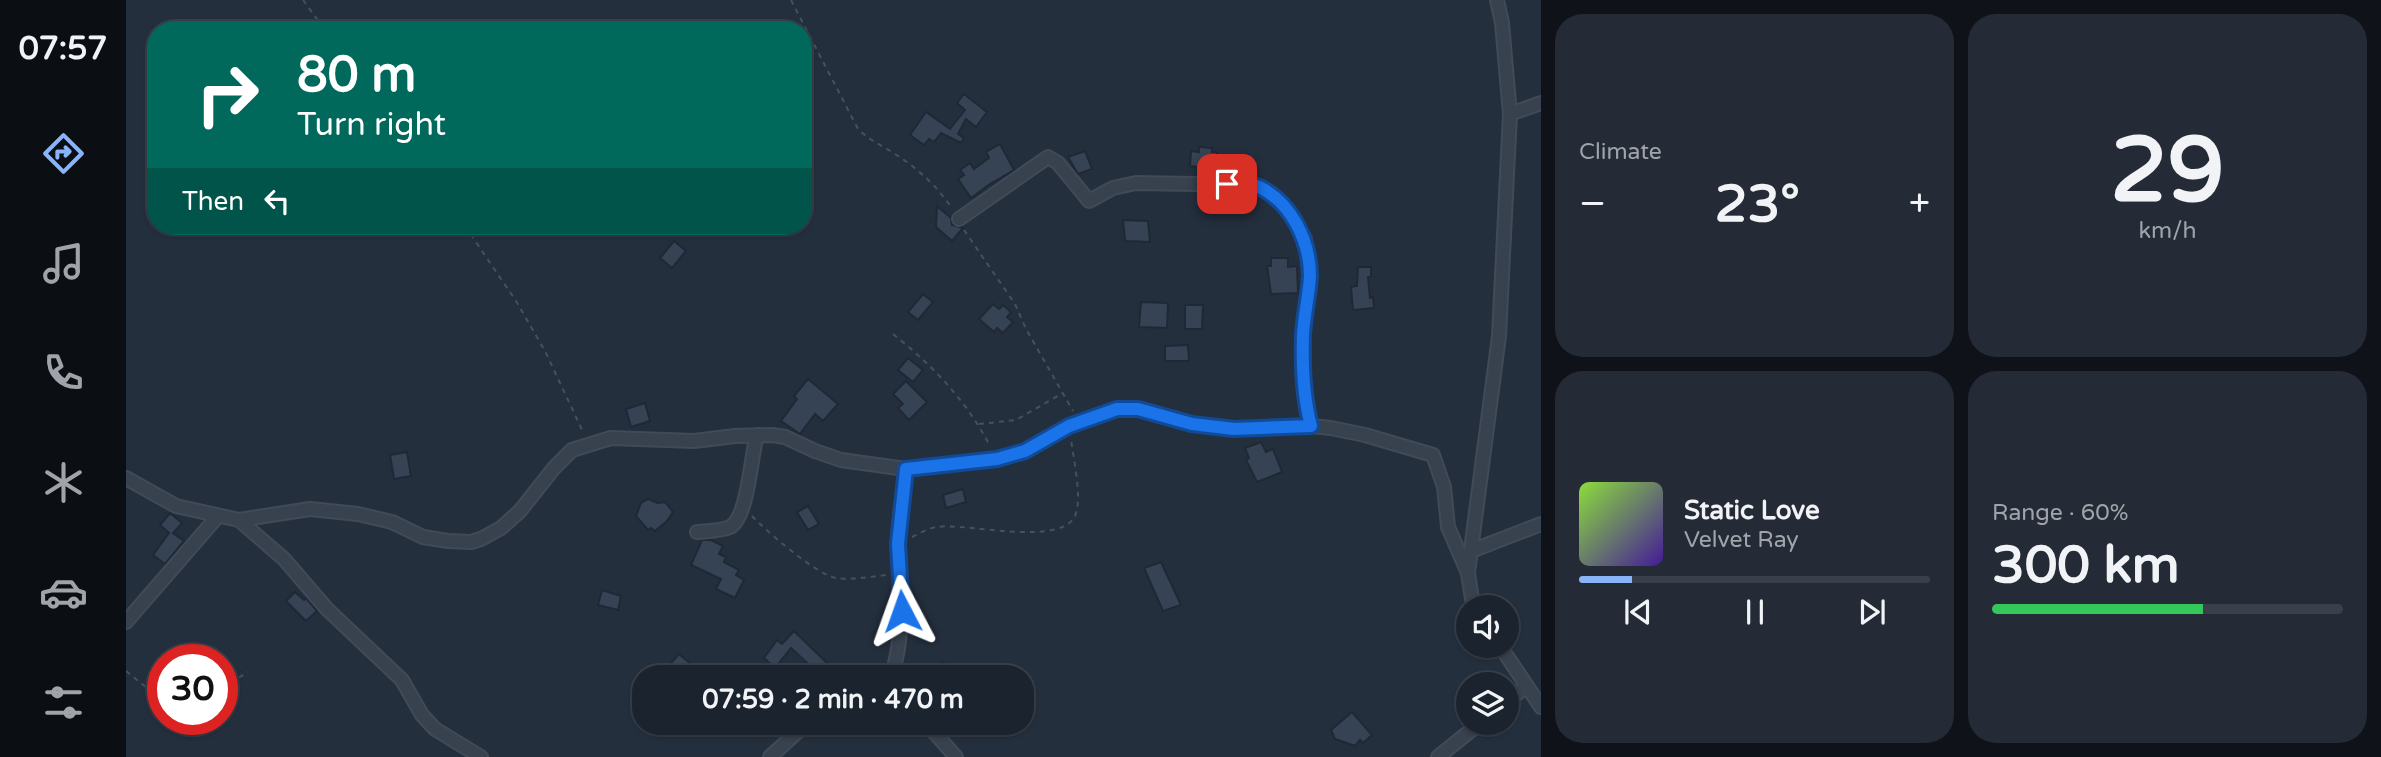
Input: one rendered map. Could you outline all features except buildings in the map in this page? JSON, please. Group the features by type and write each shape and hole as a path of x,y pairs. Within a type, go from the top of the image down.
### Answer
{"street":[{"path":"1468,573 1499,336 1510,114 1503,23 1497,0"},
{"path":"1510,114 1541,103"},
{"path":"959,219 1048,157 1058,163 1089,201 1112,188 1136,183 1256,186 1276,198 1293,218 1305,239 1310,275 1303,335 1304,384 1311,426"},
{"path":"126,478 176,506 239,520 310,509 358,514 392,522 424,537 471,542 501,528 520,511 572,450 611,438 694,441 757,435 785,437 815,452 841,460 906,469 997,459 1025,451 1074,425 1117,409 1138,409 1192,424 1234,429 1311,426 1366,435 1433,455 1444,486 1448,527 1468,573 1471,595"},
{"path":"697,532 730,527 738,520 744,508 757,435"},
{"path":"895,665 902,611 898,544 906,469"},
{"path":"126,622 218,516"},
{"path":"239,520 284,559 327,609 402,680 422,715 435,729 481,757"},
{"path":"1471,551 1541,524"},
{"path":"1508,658 1541,707"},
{"path":"1519,692 1527,686"},
{"path":"769,757 794,735"},
{"path":"937,735 956,757"},
{"path":"1438,757 1465,735"}],"path":[{"path":"303,0 318,21"},
{"path":"791,0 802,21"},
{"path":"812,40 858,129 870,140 897,155 940,191 1015,304 1026,329 1064,393 1074,425 1078,505 1076,517 1071,523 1020,534 937,527 898,544"},
{"path":"471,235 516,301 545,351 589,443"},
{"path":"893,334 949,383 979,424 997,459"},
{"path":"979,424 1016,420 1064,393"},
{"path":"744,508 763,527 822,574 847,579 900,574"},
{"path":"126,671 147,688"},
{"path":"238,678 248,672"}],"route":[{"path":"902,611 898,544 906,469 997,459 1025,451 1069,426 1117,409 1138,409 1192,424 1234,429 1311,426 1304,384 1303,335 1310,275 1305,239 1293,218 1276,198 1256,186 1227,184"}]}
